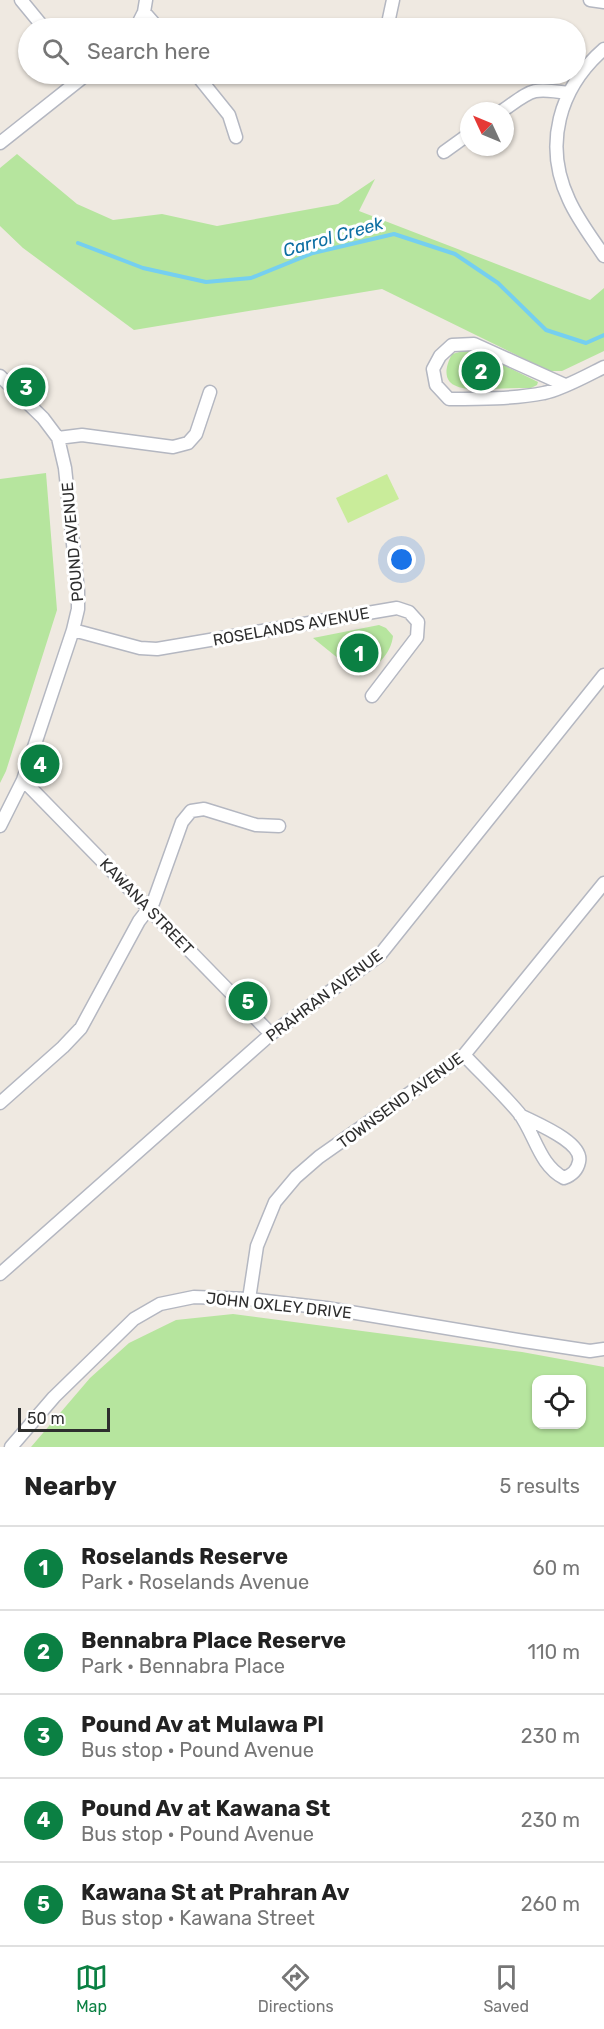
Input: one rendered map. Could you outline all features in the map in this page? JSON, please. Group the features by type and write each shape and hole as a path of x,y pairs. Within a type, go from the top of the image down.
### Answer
{"street":[{"path":"21,0 36,18"},
{"path":"389,18 393,0"},
{"path":"590,0 604,2"},
{"path":"586,67 604,49"},
{"path":"0,143 73,84"},
{"path":"204,84 229,115 236,137"},
{"path":"574,84 568,93 560,116 556,141 559,171 569,201 604,256"},
{"path":"514,103 530,92 543,89 568,93"},
{"path":"444,152 460,140"},
{"path":"565,385 474,344 452,345 440,356 433,369 436,385 449,399 469,399 546,393 565,385 604,367"},
{"name":"POUND AVENUE","path":"0,376 43,418 58,438 65,468 78,591 78,609 73,630 23,780 0,826"},
{"path":"58,438 82,435 173,447 188,443 196,434 210,392"},
{"name":"ROSELANDS AVENUE","path":"73,630 140,648 157,649 397,608 409,612 418,622 417,637 372,696"},
{"name":"PRAHRAN AVENUE","path":"0,1274 271,1034 379,956 604,675"},
{"name":"KAWANA STREET","path":"23,780 271,1034"},
{"path":"0,1103 81,1028 139,921 153,903 182,822 191,811 204,809 256,825 279,826"},
{"name":"TOWNSEND AVENUE","path":"249,1299 257,1246 275,1202 296,1177 319,1157 464,1055 604,883"},
{"path":"464,1055 520,1115 547,1164 555,1173 564,1178 570,1176 578,1166 579,1150 568,1141 520,1115"},
{"name":"JOHN OXLEY DRIVE","path":"11,1447 54,1397 134,1319 160,1304 194,1297 249,1299 326,1308 579,1349 604,1350"}],"green space":[{"path":"17,154 77,204 113,220 162,214 217,226 338,204 375,179 359,211 590,300 604,288 604,351 562,371 549,371 382,289 134,330 23,248 0,226 0,168"},
{"path":"471,349 538,382 537,385 531,388 483,389 456,386 450,382 447,366 452,354"},
{"path":"46,473 57,610 6,771 0,783 0,479"},
{"path":"387,474 399,499 348,523 336,498"},
{"path":"379,625 386,628 393,636 392,643 382,660 360,676 313,638"},
{"path":"233,1314 522,1352 604,1367 604,1447 31,1447 90,1378 129,1343 176,1320"}],"waterway":[{"name":"Carrol Creek","path":"78,243 143,268 206,282 251,278 313,253 394,234 455,254 498,283 546,330 586,343 604,335"}],"place":[{"name":"Bennabra Place Reserve","path":"481,371"},
{"name":"Pound Av at Mulawa Pl","path":"26,387"},
{"name":"Roselands Reserve","path":"359,653"},
{"name":"Pound Av at Kawana St","path":"40,764"},
{"name":"Kawana St at Prahran Av","path":"248,1001"}]}
